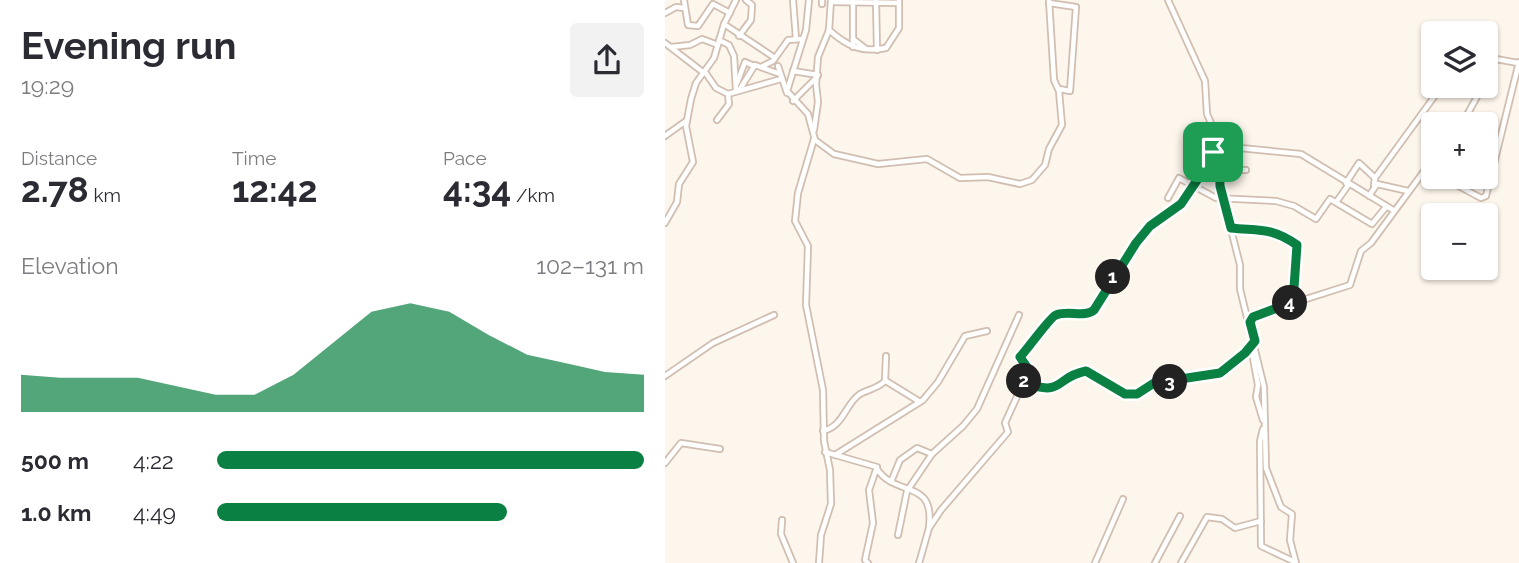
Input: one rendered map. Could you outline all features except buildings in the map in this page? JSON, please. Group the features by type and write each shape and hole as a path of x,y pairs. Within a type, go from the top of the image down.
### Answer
{"street":[{"path":"684,0 686,24 694,27 699,25 713,4 730,13"},
{"path":"665,223 675,206 679,184 693,162 686,121 696,83 719,43 724,24 736,0"},
{"path":"739,36 752,18 752,5 746,0"},
{"path":"793,0 799,39"},
{"path":"788,93 809,0"},
{"path":"1168,0 1203,75 1207,114 1220,149 1219,170 1223,198 1241,269 1240,289 1255,341 1265,397 1266,468 1282,507 1292,514 1290,540 1295,563"},
{"path":"820,563 821,535 831,504 823,431 823,390 805,293 809,276 808,246 795,221 798,193 814,136 818,102 818,52 829,30 831,1 899,1 900,24 897,35 886,48 866,50 853,47 842,43 829,30"},
{"path":"853,1 853,47"},
{"path":"876,1 877,50"},
{"path":"778,66 788,93 807,114 814,136 831,152 860,162 886,164 927,159 960,178 988,177 1005,182 1027,183 1045,165 1049,149 1062,126 1059,89 1053,80 1049,2 1076,7 1070,91 1059,89"},
{"path":"665,13 676,7 684,8"},
{"path":"724,24 775,58"},
{"path":"671,47 690,45 702,39 729,45 733,52 737,90"},
{"path":"762,66 775,58 788,40 799,39"},
{"path":"853,39 866,50"},
{"path":"665,43 704,73 716,88 728,94"},
{"path":"1498,59 1519,62 1498,146"},
{"path":"737,83 745,62 762,66 781,76"},
{"path":"737,90 754,66"},
{"path":"793,71 818,76"},
{"path":"728,94 781,76"},
{"path":"793,101 818,76"},
{"path":"717,120 729,104 728,94"},
{"path":"1369,196 1375,178 1433,98"},
{"path":"665,136 686,121"},
{"path":"1209,162 1213,152 1213,130"},
{"path":"929,528 941,510 1008,433 1005,423 1029,370 1020,357 1051,317 1072,313 1087,314 1094,310 1136,243 1150,226 1177,209 1220,149"},
{"path":"1220,149 1297,153 1392,210"},
{"path":"1336,201 1359,163 1375,178"},
{"path":"1219,170 1247,170"},
{"path":"1250,322 1256,315 1350,285 1361,251 1371,243 1392,210 1421,174"},
{"path":"1168,198 1179,177 1209,195 1223,198 1259,198 1288,204 1316,219 1329,200 1336,201 1372,224 1386,207"},
{"path":"1374,185 1382,184 1408,191"},
{"path":"1467,189 1485,198 1487,189"},
{"path":"1231,228 1251,232 1269,229 1297,245 1293,302"},
{"path":"665,376 713,343 774,315"},
{"path":"898,536 902,503 909,487 932,454 964,426 977,409 1019,315"},
{"path":"835,455 920,402 938,383 965,336 987,331"},
{"path":"1023,382 1043,389 1054,389 1086,371 1125,394 1137,394 1154,383 1220,373 1255,341"},
{"path":"1251,346 1258,385 1256,397 1263,427 1261,548 1295,563"},
{"path":"823,431 837,424 860,395 878,388 885,381 886,356"},
{"path":"885,381 920,402"},
{"path":"665,463 681,443 720,449"},
{"path":"891,482 903,458 919,447 932,454"},
{"path":"825,452 874,464 891,482 909,487 941,510"},
{"path":"867,563 865,560 873,523 869,490 877,468"},
{"path":"1095,563 1123,499"},
{"path":"919,563 929,528 929,503"},
{"path":"1155,563 1180,516"},
{"path":"1181,563 1206,517 1217,517 1234,528 1261,520"},
{"path":"782,520 782,534 793,563"}],"route":[{"path":"1213,130 1219,141 1220,186 1231,228 1248,232 1269,229 1297,245 1293,302 1253,317 1250,322 1255,341 1245,353 1220,373 1156,383 1139,393 1131,394 1125,394 1086,371 1078,373 1054,389 1043,389 1023,382 1029,370 1020,357 1044,330 1051,317 1057,314 1090,314 1097,307 1126,255 1150,226 1177,209 1208,164 1213,152 1213,130"}]}
